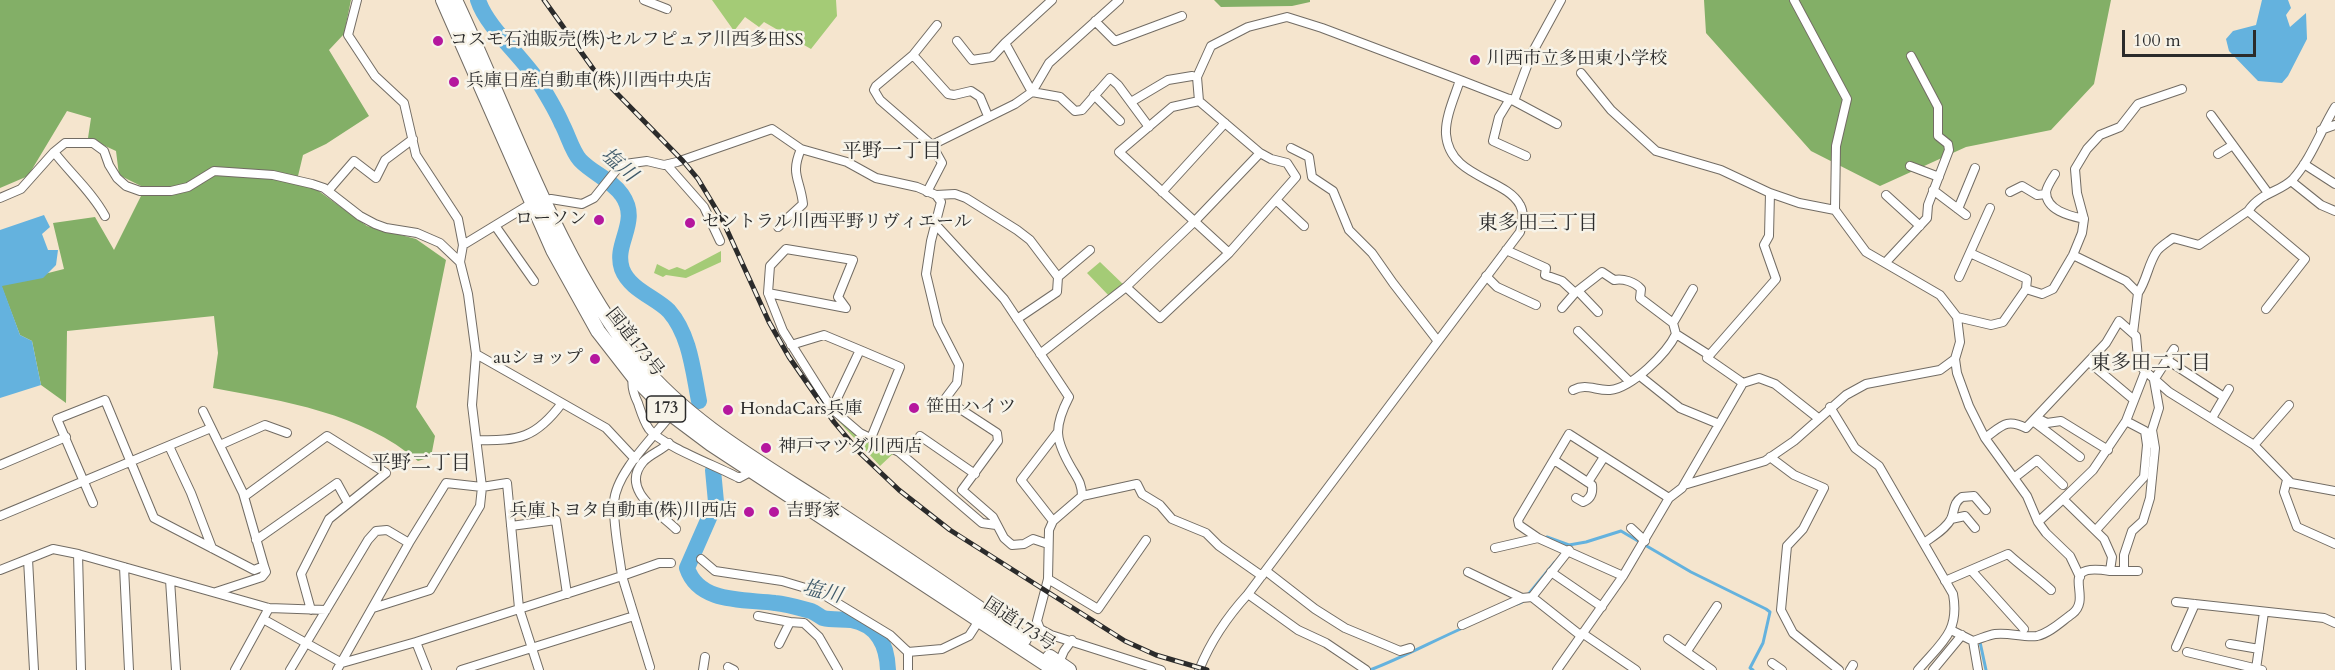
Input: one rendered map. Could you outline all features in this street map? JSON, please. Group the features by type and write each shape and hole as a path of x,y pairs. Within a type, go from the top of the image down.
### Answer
{"highway":[{"name":"国道173号","path":"443,0 538,202 608,318 675,409"},
{"name":"国道173号","path":"455,0 538,202 554,250 598,331 633,376 675,409 711,444 758,468 1060,668"}],"street":[{"path":"357,0 348,35 375,76 404,103 416,155 458,219 463,245 460,261 468,294 476,354 472,405 482,487 480,506 430,590 372,608"},
{"path":"644,0 667,9"},
{"path":"957,41 972,60 992,57 1052,0"},
{"path":"932,145 988,116 1015,105 1032,93 1049,63 1119,0"},
{"path":"1526,156 1493,141 1499,117 1512,100 1531,56 1561,0"},
{"path":"1794,0 1846,99 1836,146 1834,210 1866,252 1940,295 1957,318 1960,342 1955,359 1957,374 1969,406 1985,438 2027,496 2038,522 2070,556 2080,577 2080,603 2076,611 2047,632 2036,636 1996,634 1973,641 1951,630"},
{"path":"1095,21 1115,41 1182,16"},
{"path":"1126,287 1160,318 1229,253 1296,177 1287,163 1271,159 1260,153 1199,101 1197,77 1211,46 1248,27 1287,17 1512,100 1557,124"},
{"path":"927,192 942,162 932,145 880,100 874,90 913,55 937,25"},
{"path":"1005,43 1032,93"},
{"path":"913,55 948,93 954,95 971,91 980,97 988,116"},
{"path":"1886,262 1927,218 1928,205 1949,150 1948,144 1938,136 1938,107 1911,56"},
{"path":"1581,73 1611,110 1656,151 1721,170 1799,204 1834,210"},
{"path":"1131,102 1168,80 1192,76"},
{"path":"1032,93 1060,97 1075,111 1082,110 1110,78 1118,85 1149,127"},
{"path":"1199,670 1227,616 1248,594 1520,232 1523,216 1521,205 1513,196 1462,166 1453,153 1446,134 1460,80"},
{"path":"2026,289 2042,294 2054,288 2073,255 2082,233 2084,219 2077,193 2075,169 2087,149 2100,135 2120,127 2138,104 2182,89"},
{"path":"1094,95 1120,121"},
{"path":"1199,101 1173,107 1119,152 1229,253"},
{"path":"2133,333 2138,293 2146,281 2149,267 2158,250 2173,238 2199,245 2248,211 2256,200 2291,181 2304,164 2335,106"},
{"path":"2211,115 2268,193"},
{"path":"1162,192 1225,123"},
{"path":"2321,130 2335,125"},
{"path":"463,245 538,202 550,199 582,204 594,198 618,168 625,164 646,161 667,165 697,157 772,129 801,149 847,162 876,178 936,195 955,194 966,198 1017,230 1029,240 1058,277 1057,292 1017,319"},
{"path":"328,191 354,161 376,178 385,160 413,139"},
{"path":"0,198 21,189 65,143 93,143 104,151 117,178 126,186 140,191 171,191 188,187 214,171 273,175 312,184 328,191 360,216 375,224 386,228 417,232 440,243 460,261"},
{"path":"2218,154 2233,145"},
{"path":"1291,148 1309,157 1312,177 1333,191 1349,230 1372,253 1437,340"},
{"path":"778,227 803,204 802,190 794,173 795,163 801,149"},
{"path":"54,152 96,199 105,216"},
{"path":"1040,354 1126,287 1195,221 1260,153"},
{"path":"2304,164 2335,184"},
{"path":"667,165 704,207 720,241"},
{"path":"1910,166 1939,177"},
{"path":"1958,209 1975,168"},
{"path":"2046,194 2055,174"},
{"path":"2291,181 2321,205 2335,211"},
{"path":"2010,192 2022,186 2037,195 2046,194"},
{"path":"1933,190 1966,214"},
{"path":"1743,383 1707,358 1776,279 1764,245 1769,236 1770,193"},
{"path":"2046,194 2058,211 2084,219"},
{"path":"936,195 940,202 926,274 938,324 959,364 957,383 945,399 997,433 998,441 962,490 993,517 996,525 1012,545 1024,544 1032,539 1048,544"},
{"path":"1886,195 1920,226"},
{"path":"1276,200 1304,226"},
{"path":"1959,277 1990,208"},
{"path":"2248,211 2305,260 2266,309"},
{"path":"936,225 1004,299 1069,398 1059,420 1057,433 1021,480 1053,521"},
{"path":"496,227 534,281"},
{"path":"768,293 846,308 838,297 853,260 786,249 770,266 768,293 783,331 832,409 860,433 899,452 982,522 996,525"},
{"path":"1058,277 1090,250"},
{"path":"1506,250 1546,268 1545,276 1562,281 1598,312"},
{"path":"1957,318 1991,325 2003,322 2026,289 2027,279 1970,253"},
{"path":"2073,255 2126,281 2138,293"},
{"path":"1562,308 1576,292 1602,272 1614,280 1621,279 1638,285 1641,289 1640,298 1673,323 1676,334 1672,343 1640,376 1611,390 1591,386 1573,390"},
{"path":"1486,276 1497,287 1536,304"},
{"path":"1673,323 1693,289"},
{"path":"1985,438 2007,423 2014,422 2026,428 2106,343 2119,321 2136,336 2138,358 2145,372 2169,392 2254,445 2287,480 2305,487 2335,491"},
{"path":"1578,331 1629,381"},
{"path":"1676,334 1709,355"},
{"path":"791,345 824,335 900,367 871,438"},
{"path":"2124,570 2124,555 2132,531 2144,521 2150,498 2155,448 2152,430 2159,408 2154,380 2174,349"},
{"path":"832,409 860,350"},
{"path":"476,354 606,428 635,459"},
{"path":"1684,485 1765,461 1794,441 1830,407 1866,384 1940,370 1955,359"},
{"path":"2167,360 2227,393 2212,418"},
{"path":"2089,362 2134,400"},
{"path":"640,363 633,376 634,393 648,428 655,436 739,478 758,468"},
{"path":"2038,522 2093,470 2108,450 2126,421 2145,372"},
{"path":"1640,376 1680,408 1719,424"},
{"path":"1557,670 1623,576 1670,498 1684,485 1743,383 1759,378 1775,384 1818,418"},
{"path":"93,503 57,419 105,400 154,518 254,570 264,566"},
{"path":"477,440 498,441 525,437 548,422 562,403"},
{"path":"2254,445 2289,405"},
{"path":"1830,407 1855,448 1879,466 1953,594 1956,610 1951,630 1918,670"},
{"path":"650,667 622,576 614,501 618,484 675,409"},
{"path":"202,411 244,496 266,572 262,577 214,593"},
{"path":"2035,419 2047,423 2061,421 2108,450"},
{"path":"2035,419 2080,457"},
{"path":"2096,530 2144,477 2147,445 2145,431 2126,421"},
{"path":"220,446 265,424 287,433"},
{"path":"0,516 211,428"},
{"path":"1057,433 1071,467 1082,485 1082,496"},
{"path":"1623,576 1538,538 1519,525 1518,520 1569,434 1670,498"},
{"path":"244,496 327,436 386,474 329,519 301,574 311,610"},
{"path":"920,436 975,474"},
{"path":"0,465 66,437"},
{"path":"669,443 643,462 636,472 634,484 638,492 676,529"},
{"path":"169,446 191,492 212,548"},
{"path":"1588,482 1605,457"},
{"path":"1770,457 1794,475 1824,488 1803,529 1787,546 1781,610 1793,633 1839,670"},
{"path":"1554,460 1592,485 1593,492 1588,500 1583,502 1576,498"},
{"path":"2014,478 2037,460 2063,485"},
{"path":"2287,480 2284,492 2297,527 2335,544"},
{"path":"256,540 337,483 348,503"},
{"path":"340,666 409,543 446,483 482,487 507,483 519,609 538,670"},
{"path":"1161,670 1040,629 1037,621 1044,603 1048,579 1049,530 1053,521 1082,496 1118,490 1137,484 1142,494 1160,506 1172,519 1211,536 1219,546 1264,573 1345,628 1400,651 1410,648"},
{"path":"1951,519 1952,509 1962,497 1974,496 1986,510"},
{"path":"2063,499 2104,539 2112,557 2110,571"},
{"path":"1924,543 1936,535 1951,519 1965,516 1975,528"},
{"path":"511,526 556,520 567,594"},
{"path":"1630,528 1645,541"},
{"path":"290,670 368,540 376,531 387,530 409,543"},
{"path":"1495,548 1538,538"},
{"path":"1048,579 1098,609 1146,540"},
{"path":"0,570 53,549 269,608 326,610"},
{"path":"1532,597 1569,550"},
{"path":"78,554 81,670"},
{"path":"1945,581 2008,554 2022,567 2030,570 2050,590"},
{"path":"28,559 34,670"},
{"path":"701,559 715,571 782,581 819,592 890,635 908,652 908,670"},
{"path":"340,666 660,563 672,563"},
{"path":"124,567 129,670"},
{"path":"2080,577 2081,573 2091,568 2138,571"},
{"path":"1971,570 2024,628"},
{"path":"1468,572 1522,598"},
{"path":"1551,572 1602,607"},
{"path":"170,580 176,670"},
{"path":"1248,594 1298,630 1326,643 1366,670"},
{"path":"1462,625 1522,598 1532,597 1581,634 1636,670"},
{"path":"2176,602 2324,618 2335,623"},
{"path":"2176,647 2195,604"},
{"path":"1687,651 1717,606"},
{"path":"235,670 269,608"},
{"path":"2187,652 2259,669 2264,612"},
{"path":"461,670 634,616"},
{"path":"758,616 804,623 819,637 838,670"},
{"path":"908,652 942,649 969,636 982,617"},
{"path":"263,619 306,643 340,666"},
{"path":"779,644 790,622"},
{"path":"1933,670 1962,635"},
{"path":"1668,639 1712,670"},
{"path":"1060,668 1064,651 1072,640"},
{"path":"1973,641 1978,670"},
{"path":"416,642 427,670"},
{"path":"2230,644 2259,649"},
{"path":"703,670 705,657"},
{"path":"1772,663 1782,670"}],"green space":[{"path":"0,0 351,0 344,34 329,50 369,116 326,144 303,155 298,176 367,226 416,239 446,260 416,407 435,436 431,457 418,461 372,431 321,411 213,388 218,353 214,316 67,331 66,403 41,385 32,341 20,335 1,285 64,269 53,223 95,217 114,250 145,188 119,175 116,151 88,138 91,118 67,111 28,176 0,188"},
{"path":"712,0 836,0 837,16 811,49 764,22 759,27 745,17 734,31"},
{"path":"1214,0 1310,0 1310,2 1292,6 1221,7"},
{"path":"1704,0 2111,0 2094,84 2051,130 1966,147 1880,186 1811,151 1706,33"},
{"path":"721,251 721,262 686,278 666,275 663,277 654,273 657,264 669,270 677,267 685,270"},
{"path":"1100,262 1126,287 1111,298 1087,273"},
{"path":"831,413 896,451 880,466"}],"water":[{"path":"2262,0 2288,0 2291,8 2286,15 2290,27 2306,13 2307,39 2282,83 2258,81 2229,51 2226,39 2233,31 2256,25"},
{"path":"44,215 50,227 42,234 48,250 58,250 56,265 43,278 2,286 20,335 32,341 41,385 0,398 0,230"}],"waterway":[{"name":"塩川","path":"478,0 497,32 540,84 577,156 622,195 629,214 621,250 622,269 643,293 669,311 682,331 690,354 699,401"},
{"name":"塩川","path":"713,470 716,502 687,568 693,580 712,594 724,598 784,604 811,611 823,618 851,620 868,626 879,637 883,645 888,670"},
{"path":"1547,537 1569,545 1621,531 1691,572 1766,609 1770,612 1763,643 1750,668 1753,670"},
{"path":"1517,604 1522,602 1555,562"},
{"path":"1370,670 1465,627"},
{"path":"1980,642 1986,670"}],"railway":[{"path":"544,0 594,70 698,179 722,219 769,322 789,357 834,422 860,453 899,490 950,530 1125,641 1156,655 1207,670"}],"place":[{"name":"コスモ石油販売(株)セルフピュア川西多田SS","path":"438,41"},
{"name":"川西市立多田東小学校","path":"1475,60"},
{"name":"兵庫日産自動車(株)川西中央店","path":"454,82"},
{"name":"ローソン","path":"599,220"},
{"name":"セントラル川西平野リヴィエール","path":"690,223"},
{"name":"auショップ","path":"595,359"},
{"name":"笹田ハイツ","path":"914,408"},
{"name":"HondaCars兵庫","path":"728,410"},
{"name":"神戸マツダ川西店","path":"766,448"},
{"name":"兵庫トヨタ自動車(株)川西店","path":"749,512"},
{"name":"吉野家","path":"774,512"}],"district":[{"name":"平野一丁目","path":"892,152"},
{"name":"東多田三丁目","path":"1538,224"},
{"name":"東多田二丁目","path":"2151,364"},
{"name":"平野二丁目","path":"421,464"}]}
